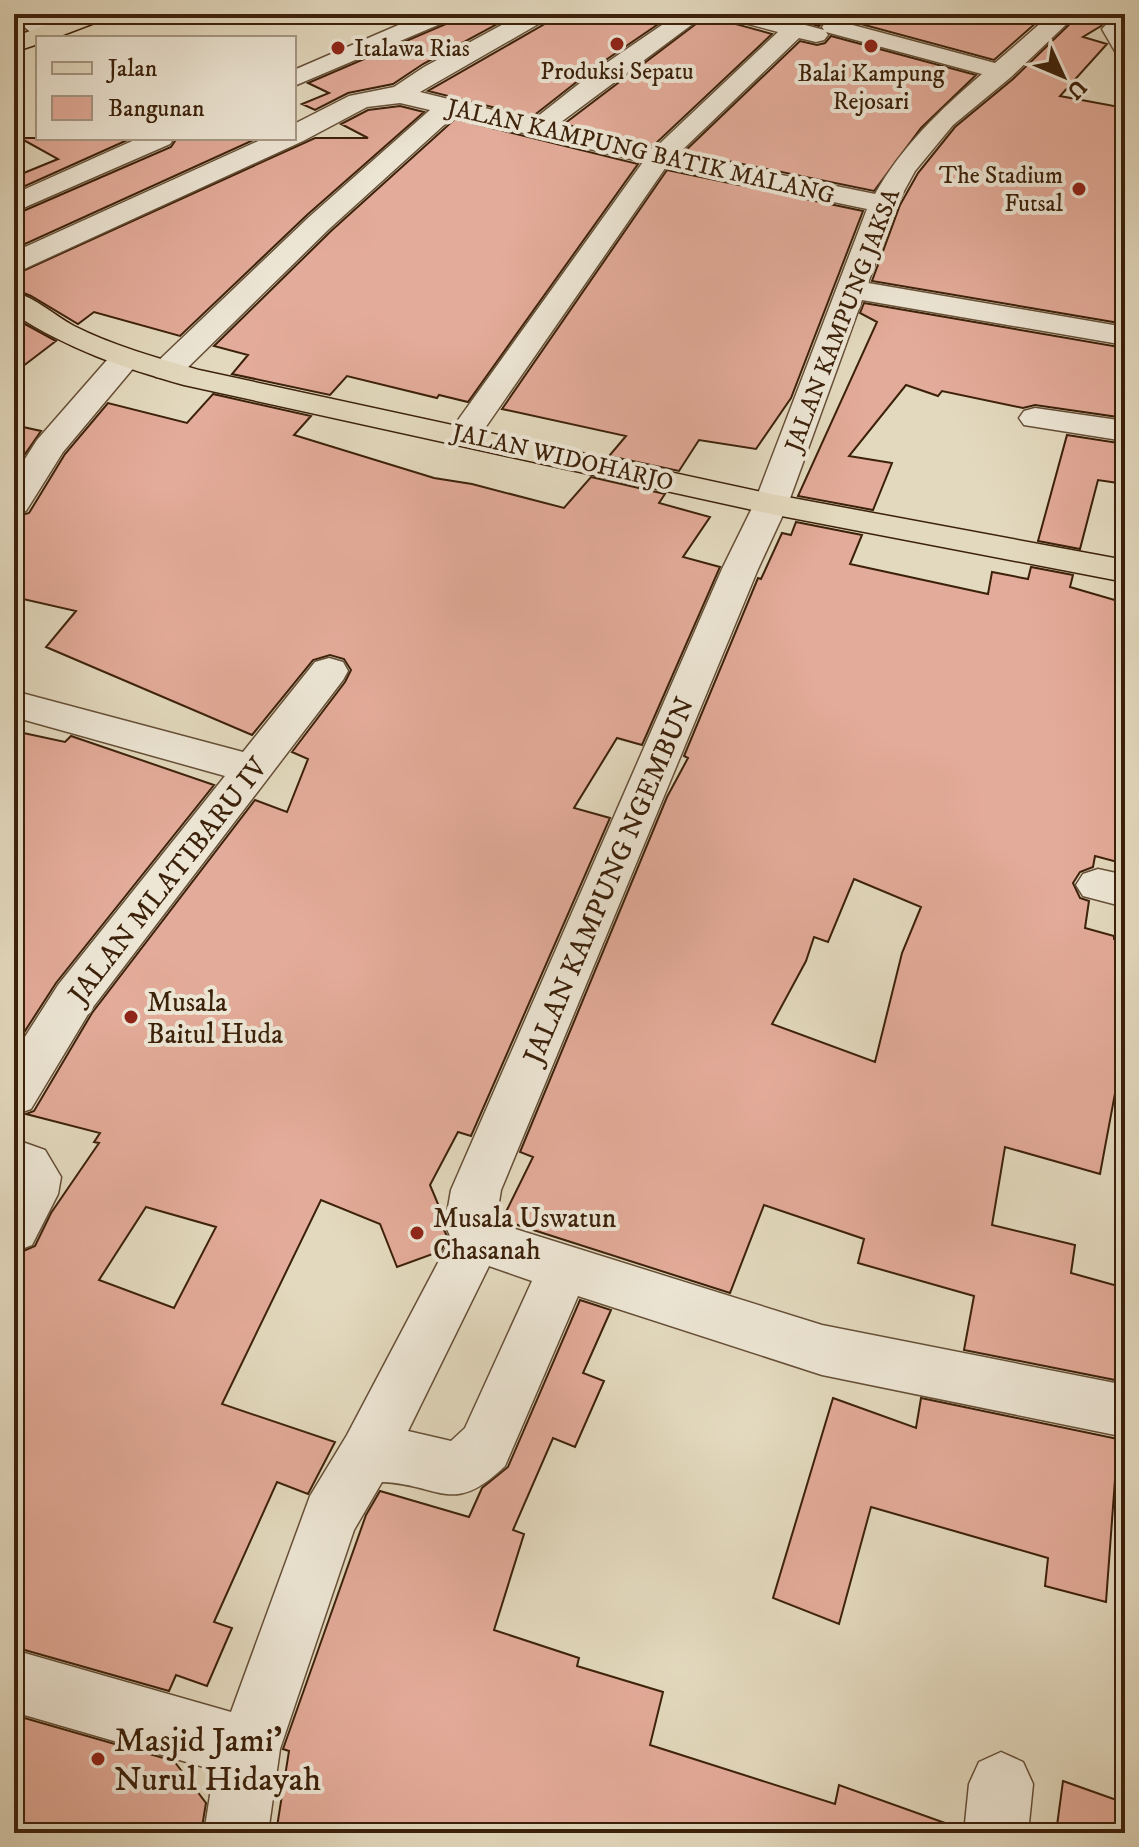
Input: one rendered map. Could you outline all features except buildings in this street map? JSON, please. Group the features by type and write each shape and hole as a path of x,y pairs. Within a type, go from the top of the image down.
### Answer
{"main road":[{"path":"14,45 45,23 97,14"},
{"name":"JALAN WIDOHARJO","path":"14,301 63,332 125,359 167,370 771,504 1125,571"}],"street":[{"path":"296,78 444,14"},
{"path":"296,134 330,114 372,97 400,95 433,72 539,14"},
{"path":"537,129 608,73 694,14"},
{"path":"737,14 819,36 842,20 1002,72"},
{"name":"JALAN KAMPUNG JAKSA","path":"771,504 883,204 903,168 944,120 1065,14"},
{"path":"1125,18 1114,29 1125,48"},
{"path":"464,434 625,201 659,158 794,30"},
{"name":"JALAN KAMPUNG BATIK MALANG","path":"400,95 659,158 883,204"},
{"path":"167,370 319,223 447,108"},
{"path":"14,204 157,140"},
{"path":"14,263 282,140"},
{"path":"851,289 1125,336"},
{"path":"14,504 49,447 125,359"},
{"path":"1035,418 1125,431"},
{"name":"JALAN KAMPUNG NGEMBUN","path":"489,1242 470,1225 476,1190 740,569 771,504"},
{"name":"JALAN MLATIBARU IV","path":"14,1095 74,998 329,671"},
{"path":"14,704 252,769"},
{"path":"14,1229 33,1194 36,1177 21,1163"},
{"path":"236,1833 249,1749 330,1516 489,1242 822,1350 1125,1411"},
{"path":"367,1454 396,1455 452,1469 467,1464 485,1447 564,1267"},
{"path":"14,1681 249,1749"}],"place":[{"name":"Produksi Sepatu","path":"617,44"},
{"name":"Balai Kampung Rejosari","path":"871,46"},
{"name":"Italawa Rias","path":"338,48"},
{"name":"The Stadium Futsal","path":"1079,189"},
{"name":"Musala Baitul Huda","path":"131,1017"},
{"name":"Musala Uswatun Chasanah","path":"417,1233"},
{"name":"Masjid Jami' Nurul Hidayah","path":"98,1759"}]}
